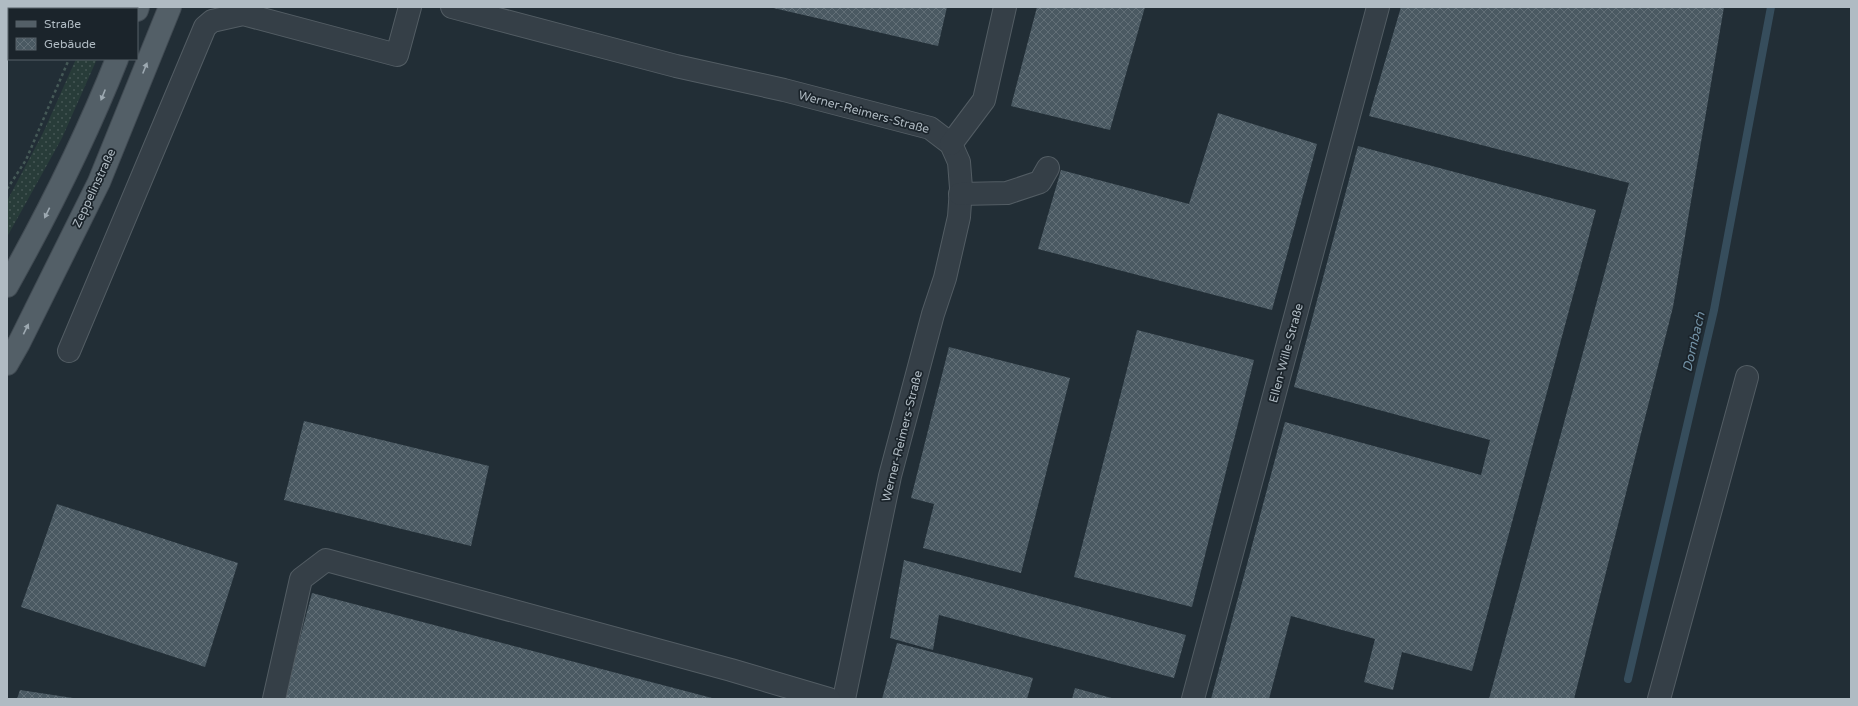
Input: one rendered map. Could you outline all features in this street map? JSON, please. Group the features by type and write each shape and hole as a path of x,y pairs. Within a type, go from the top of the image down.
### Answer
{"main road":[{"name":"Zeppelinstraße","path":"7,364 99,182 170,7"},
{"path":"7,286 38,231 101,100 117,60"}],"street":[{"path":"69,351 206,27 212,21 243,14 397,55 410,7"},
{"name":"Werner-Reimers-Straße","path":"452,7 676,66 784,90 930,128 951,144 959,162 959,217 945,278 933,314 890,476 844,699"},
{"path":"951,144 984,100 1005,7"},
{"name":"Ellen-Wille-Straße","path":"1193,699 1378,7"},
{"path":"960,194 1007,193 1040,182 1048,168"},
{"path":"1659,699 1747,377"},
{"path":"274,699 301,579 326,560 731,670 829,699"}],"path":[{"path":"7,189 26,160 69,60"}],"green space":[{"path":"76,60 97,60 62,138 7,237 7,201 43,133"}],"building":[{"path":"769,7 947,7 938,46"},
{"path":"1037,7 1145,7 1110,130 1011,106"},
{"path":"1401,7 1724,7 1673,307 1574,699 1489,699 1629,183 1369,116"},
{"path":"1218,113 1317,144 1272,310 1038,249 1061,170 1189,204"},
{"path":"1358,146 1596,210 1472,671 1402,652 1393,690 1364,682 1375,639 1291,616 1269,699 1211,699 1285,422 1481,475 1490,440 1294,387"},
{"path":"1137,330 1254,360 1192,607 1074,577"},
{"path":"949,347 1070,378 1021,573 923,548 934,504 911,498"},
{"path":"304,421 489,466 471,546 284,500"},
{"path":"57,504 238,563 205,667 21,607"},
{"path":"904,560 1186,635 1174,678 939,615 933,650 890,638"},
{"path":"312,593 712,698 712,699 284,699"},
{"path":"897,643 1033,678 1027,699 882,699"},
{"path":"1075,688 1115,699 1072,699"},
{"path":"20,690 73,698 73,699 17,699"}],"waterway":[{"name":"Dornbach","path":"1628,679 1714,310 1771,7"}]}
